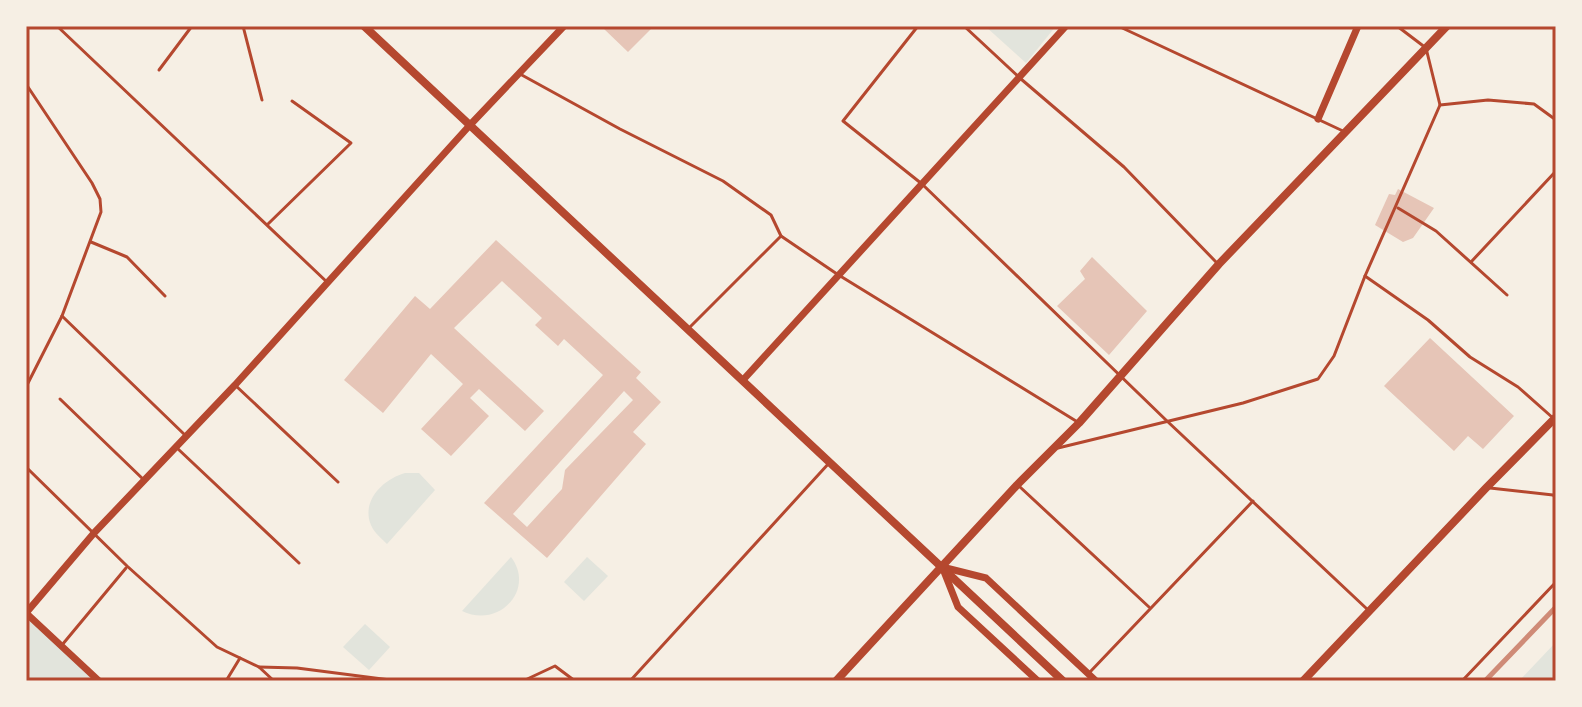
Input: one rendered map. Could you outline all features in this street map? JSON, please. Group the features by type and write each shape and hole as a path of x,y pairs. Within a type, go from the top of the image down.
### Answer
{"street":[{"path":"364,26 1063,681"},
{"path":"99,681 26,613 94,533 177,448 564,26"},
{"path":"743,380 837,274 1021,79 1066,26"},
{"path":"1318,119 1358,26"},
{"path":"836,681 1017,485 1079,423 1219,264 1447,26"},
{"path":"1303,681 1555,418"},
{"path":"942,567 986,578 1096,681"},
{"path":"942,567 958,607 1038,681"}],"lane":[{"path":"57,26 328,283"},
{"path":"159,70 192,26"},
{"path":"243,26 262,100"},
{"path":"918,26 843,121 922,184 1370,612"},
{"path":"964,26 1124,167 1219,264"},
{"path":"1118,26 1345,132"},
{"path":"1054,449 1243,403 1318,379 1334,356 1365,276 1440,105 1426,48 1397,26"},
{"path":"520,74 723,181 771,215 781,236 837,274 1079,423"},
{"path":"26,84 92,183 100,199 101,212 62,316 26,387"},
{"path":"1440,105 1488,100 1534,104 1556,120"},
{"path":"266,225 351,143 292,101"},
{"path":"1470,262 1556,171"},
{"path":"1396,207 1436,231 1507,295"},
{"path":"688,329 781,236"},
{"path":"91,242 127,257 165,296"},
{"path":"1365,276 1428,320 1470,357 1518,387 1555,418"},
{"path":"62,316 187,437"},
{"path":"235,385 338,482"},
{"path":"60,399 145,481"},
{"path":"177,448 299,563"},
{"path":"630,681 830,462"},
{"path":"26,467 127,566 217,647 259,667 274,681"},
{"path":"1017,485 1149,607"},
{"path":"1486,488 1553,495 1556,498"},
{"path":"1088,673 1253,501"},
{"path":"62,645 127,566"},
{"path":"1462,681 1556,582"},
{"path":"226,681 240,658"},
{"path":"523,681 555,666 575,681"},
{"path":"259,667 297,668 398,681"}],"shaded area":[{"path":"985,26 1056,26 1026,63"},
{"path":"405,473 419,473 435,490 387,544 374,531 369,519 371,501 381,486"},
{"path":"511,557 518,570 519,582 509,603 500,611 488,615 462,611"},
{"path":"587,557 608,576 584,601 564,582"},
{"path":"26,613 97,681 26,681"},
{"path":"365,624 390,647 369,670 343,647"},
{"path":"1556,642 1556,681 1519,681"}],"building":[{"path":"654,26 628,52 603,28"},
{"path":"1398,189 1434,208 1413,238 1403,242 1375,225 1389,194 1395,195"},
{"path":"496,240 641,372 636,378 661,402 633,432 646,444 547,558 484,503 603,375 564,339 558,346 535,325 542,318 502,281 454,328 544,411 525,431 479,389 470,398 489,416 451,456 421,429 463,384 431,354 383,413 344,380 415,296 430,309","holes":["624,391 633,400 565,470 562,489 527,527 513,514"]},
{"path":"1092,257 1147,311 1109,355 1057,306 1085,279 1080,271"},
{"path":"1430,338 1514,416 1483,449 1468,436 1454,451 1384,386"}],"railway":[{"path":"1485,681 1556,607"}]}
